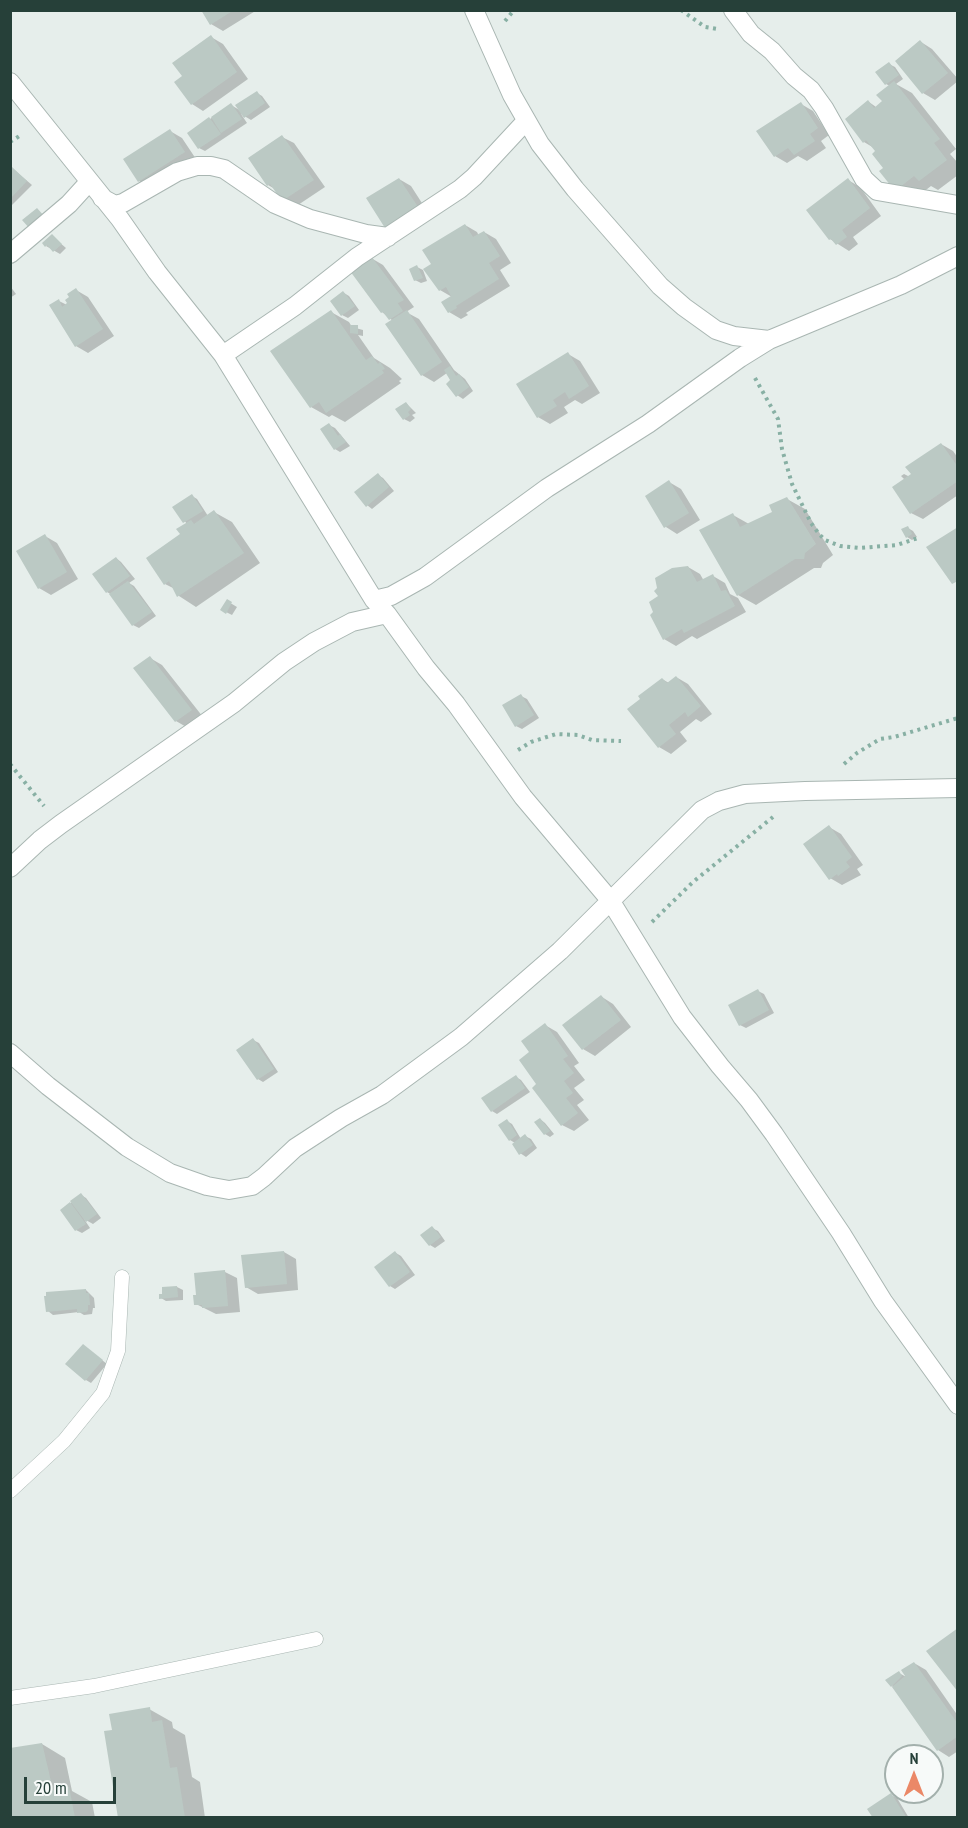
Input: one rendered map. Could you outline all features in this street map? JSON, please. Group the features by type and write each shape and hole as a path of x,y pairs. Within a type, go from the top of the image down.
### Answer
{"street":[{"path":"474,10 512,95 540,144 575,189 666,291 716,330 734,336 769,340"},
{"path":"733,10 751,34 772,51 794,76 811,90 824,108 864,179 877,191 957,205"},
{"path":"10,82 120,219 157,273 223,355 374,600 387,614 523,797 610,900 682,1017 774,1134 841,1233 883,1301 957,1405"},
{"path":"223,355 295,306 357,257 460,189 526,121"},
{"path":"101,197 115,205 123,203 177,172 197,166 211,166 224,169 275,204 310,219 366,234 388,237"},
{"path":"10,254 69,204 89,182"},
{"path":"374,600 392,596 425,577 547,488 648,424 769,340 901,285 957,256"},
{"path":"10,868 61,824 234,703 284,662 314,642 352,622 387,614"},
{"path":"10,1053 48,1086 127,1147 170,1173 207,1186 229,1190 252,1186 295,1148 382,1095 461,1037 560,951 702,810 719,801 745,794 957,788"}],"lane":[{"path":"10,1491 64,1441 103,1393 118,1351 122,1277"},
{"path":"10,1698 94,1686 316,1639"}],"path":[{"path":"740,358 774,410 792,484 811,523 819,534 825,540 840,546 859,548 897,545 918,538"},
{"path":"497,762 513,755 531,742 556,734 578,735 592,740 621,741"},
{"path":"10,764 33,794 61,824"}],"building":[{"path":"201,10 234,10 210,25"},
{"path":"211,35 237,72 191,105 174,82 182,76 172,63"},
{"path":"920,40 948,73 922,94 895,61"},
{"path":"889,62 899,75 885,85 875,72"},
{"path":"894,81 940,139 934,143 947,160 919,181 914,176 895,191 879,171 883,168 872,154 875,151 866,140 863,143 845,119 868,100 874,108 882,101 876,95"},
{"path":"257,91 265,103 244,118 235,105"},
{"path":"801,102 818,128 810,134 815,141 794,155 788,148 774,157 756,131"},
{"path":"231,103 242,119 221,133 211,117"},
{"path":"209,117 221,134 198,149 187,133"},
{"path":"170,129 185,152 138,182 123,159"},
{"path":"282,135 314,180 282,201 270,184 267,186 248,158"},
{"path":"12,167 27,181 10,199 10,168"},
{"path":"399,178 418,207 385,228 366,198"},
{"path":"848,178 870,208 842,230 847,237 836,245 831,239 829,240 806,210"},
{"path":"37,208 45,217 30,229 22,220"},
{"path":"465,224 473,237 484,231 500,256 489,263 499,279 448,313 441,302 451,296 446,287 439,291 423,269 431,264 422,250"},
{"path":"52,234 62,244 53,252 42,243"},
{"path":"371,256 404,300 397,302 403,311 389,320 383,312 381,313 350,271"},
{"path":"417,265 423,278 414,281 409,269"},
{"path":"76,288 103,329 75,347 49,305 59,299 62,307 67,303 65,300 69,297 67,294"},
{"path":"343,291 355,306 341,316 330,301"},
{"path":"331,310 366,360 372,356 385,369 382,370 384,373 326,413 319,402 310,408 270,351"},
{"path":"407,310 442,362 421,376 385,324"},
{"path":"350,325 358,325 358,334 350,333"},
{"path":"568,352 589,386 569,399 565,392 553,400 557,406 537,418 516,384"},
{"path":"450,366 456,376 459,374 469,387 456,397 446,384 450,380 444,370"},
{"path":"406,402 411,409 408,412 410,415 403,420 395,409"},
{"path":"329,423 338,436 340,434 346,442 334,450 320,429"},
{"path":"941,443 958,467 958,481 910,514 892,487 911,474 905,467"},
{"path":"378,473 389,487 366,507 354,492"},
{"path":"669,480 689,513 664,528 645,496"},
{"path":"192,494 203,511 183,523 172,507"},
{"path":"787,497 816,544 805,553 804,559 795,559 737,596 699,530 733,513 740,527 772,512 769,505"},
{"path":"214,510 244,553 177,597 169,581 164,585 146,558 180,534 176,529 191,520 194,524"},
{"path":"908,526 912,534 906,538 901,529"},
{"path":"958,527 958,581 952,584 926,547"},
{"path":"45,534 67,572 38,589 16,551"},
{"path":"116,557 130,576 106,593 92,574"},
{"path":"688,566 697,582 713,574 721,591 726,590 735,606 684,633 682,629 663,640 650,615 653,612 649,602 658,596 654,591 657,588 655,578 672,568"},
{"path":"128,581 152,612 132,626 109,594"},
{"path":"227,599 232,602 226,614 220,610"},
{"path":"150,656 192,710 175,722 133,668"},
{"path":"676,676 701,706 688,717 685,712 669,725 676,734 658,748 627,709 640,699 638,696 662,678 667,683"},
{"path":"521,694 534,715 515,727 502,705"},
{"path":"829,825 852,857 846,862 850,867 829,880 803,844"},
{"path":"758,989 769,1010 739,1026 728,1005"},
{"path":"601,995 621,1020 582,1050 562,1025"},
{"path":"545,1023 568,1056 563,1059 574,1073 564,1081 573,1093 566,1098 578,1113 561,1126 532,1088 536,1084 519,1060 529,1052 521,1041"},
{"path":"253,1038 274,1069 257,1080 236,1050"},
{"path":"516,1075 525,1088 491,1112 481,1098"},
{"path":"540,1118 550,1131 544,1135 534,1122"},
{"path":"507,1119 517,1135 509,1141 498,1125"},
{"path":"525,1134 533,1145 519,1155 512,1144"},
{"path":"81,1193 97,1214 86,1222 70,1201"},
{"path":"70,1202 86,1224 75,1231 60,1210"},
{"path":"432,1226 441,1237 429,1246 420,1235"},
{"path":"284,1251 287,1284 245,1288 241,1255"},
{"path":"395,1251 410,1272 389,1287 374,1267"},
{"path":"225,1270 228,1306 202,1308 202,1305 194,1305 193,1295 196,1295 194,1273"},
{"path":"177,1286 178,1297 159,1299 162,1287"},
{"path":"86,1289 86,1293 89,1293 90,1305 86,1312 77,1313 77,1309 46,1312 44,1296 46,1292"},
{"path":"83,1344 103,1360 85,1381 65,1364"},
{"path":"958,1628 958,1692 926,1651"},
{"path":"914,1662 958,1724 958,1736 944,1746 944,1744 932,1744 892,1687 905,1676 901,1670"},
{"path":"899,1671 902,1676 891,1687 885,1680"},
{"path":"150,1707 152,1722 162,1720 170,1768 177,1767 185,1818 118,1818 104,1731 112,1730 109,1714"},
{"path":"42,1743 53,1790 69,1787 75,1818 10,1818 10,1748"},
{"path":"884,1798 884,1804 898,1804 906,1817 873,1818 867,1809"}]}
